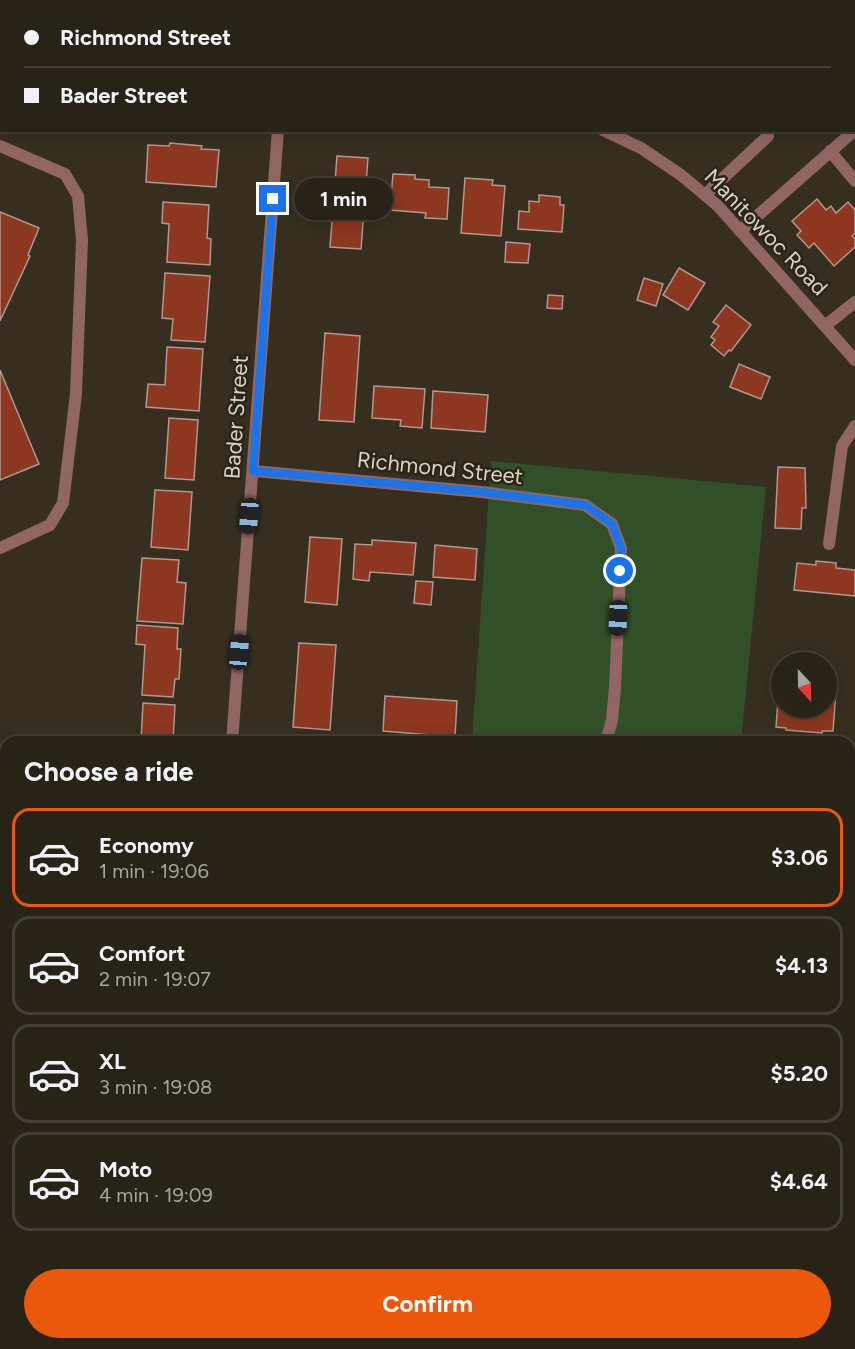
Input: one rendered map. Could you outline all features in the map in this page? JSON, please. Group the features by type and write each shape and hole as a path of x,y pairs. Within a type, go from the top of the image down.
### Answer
{"street":[{"name":"Bader Street","path":"232,736 278,132"},
{"name":"Manitowoc Road","path":"607,132 641,148 681,175 705,195 855,360"},
{"path":"740,231 853,132"},
{"path":"705,195 768,136"},
{"path":"0,146 65,174 78,196 82,240 75,394 63,503 50,525 0,548"},
{"path":"830,151 855,181"},
{"path":"825,326 855,302"},
{"path":"829,544 842,446 855,426"},
{"name":"Richmond Street","path":"253,471 482,492 585,505 612,524 621,548 615,688 612,720 608,736"}],"green space":[{"path":"491,461 766,487 742,736 472,736"}],"building":[{"path":"170,143 219,150 216,187 146,182 148,145 169,146"},
{"path":"337,156 368,158 361,249 330,247"},
{"path":"393,174 415,175 415,179 429,180 429,187 449,188 447,219 425,218 426,213 390,210"},
{"path":"465,178 493,180 492,185 505,186 501,236 461,233"},
{"path":"539,195 560,197 560,205 564,205 562,232 518,229 519,211 529,212 529,201 539,202"},
{"path":"817,199 826,210 831,206 836,213 848,202 855,210 855,233 852,236 855,239 855,247 834,266 814,243 809,248 797,235 801,231 792,221"},
{"path":"163,202 209,205 207,238 211,239 210,265 167,262 169,224 162,223"},
{"path":"0,212 39,228 28,255 30,256 0,321"},
{"path":"506,242 530,244 528,263 505,262"},
{"path":"679,268 705,283 688,310 663,295"},
{"path":"165,273 210,276 205,342 171,340 173,319 162,318"},
{"path":"644,278 663,284 656,306 637,300"},
{"path":"548,295 563,296 562,309 547,308"},
{"path":"726,305 751,325 731,351 729,350 724,356 711,345 715,340 711,337 719,326 713,322"},
{"path":"325,333 360,336 354,422 319,420"},
{"path":"167,347 203,349 199,411 146,407 148,384 165,385"},
{"path":"739,364 770,377 761,399 730,387"},
{"path":"0,370 39,464 0,480"},
{"path":"374,386 425,389 422,428 400,426 401,420 372,418"},
{"path":"433,391 488,395 485,432 431,428"},
{"path":"169,418 198,420 194,480 165,478"},
{"path":"778,467 805,468 806,508 802,508 801,529 775,528"},
{"path":"155,490 192,492 188,550 151,547"},
{"path":"310,537 342,539 337,605 305,602"},
{"path":"372,540 416,543 413,575 370,572 369,581 353,579 355,544 372,545"},
{"path":"435,545 477,549 475,580 433,577"},
{"path":"142,558 179,560 177,582 186,583 183,624 137,621"},
{"path":"816,561 836,563 836,568 855,570 855,596 794,590 797,563 816,565"},
{"path":"416,581 433,582 431,605 414,603"},
{"path":"137,625 178,628 177,649 181,649 179,679 175,679 173,697 142,695 145,645 136,644"},
{"path":"299,643 336,645 330,730 293,727"},
{"path":"385,696 457,701 455,736 383,731"},
{"path":"143,703 175,705 173,736 141,736"},
{"path":"777,718 834,718 833,731 822,731 822,733 776,727"}],"route":[{"path":"273,199 253,471 482,492 585,505 612,524 621,548 620,571"}]}
